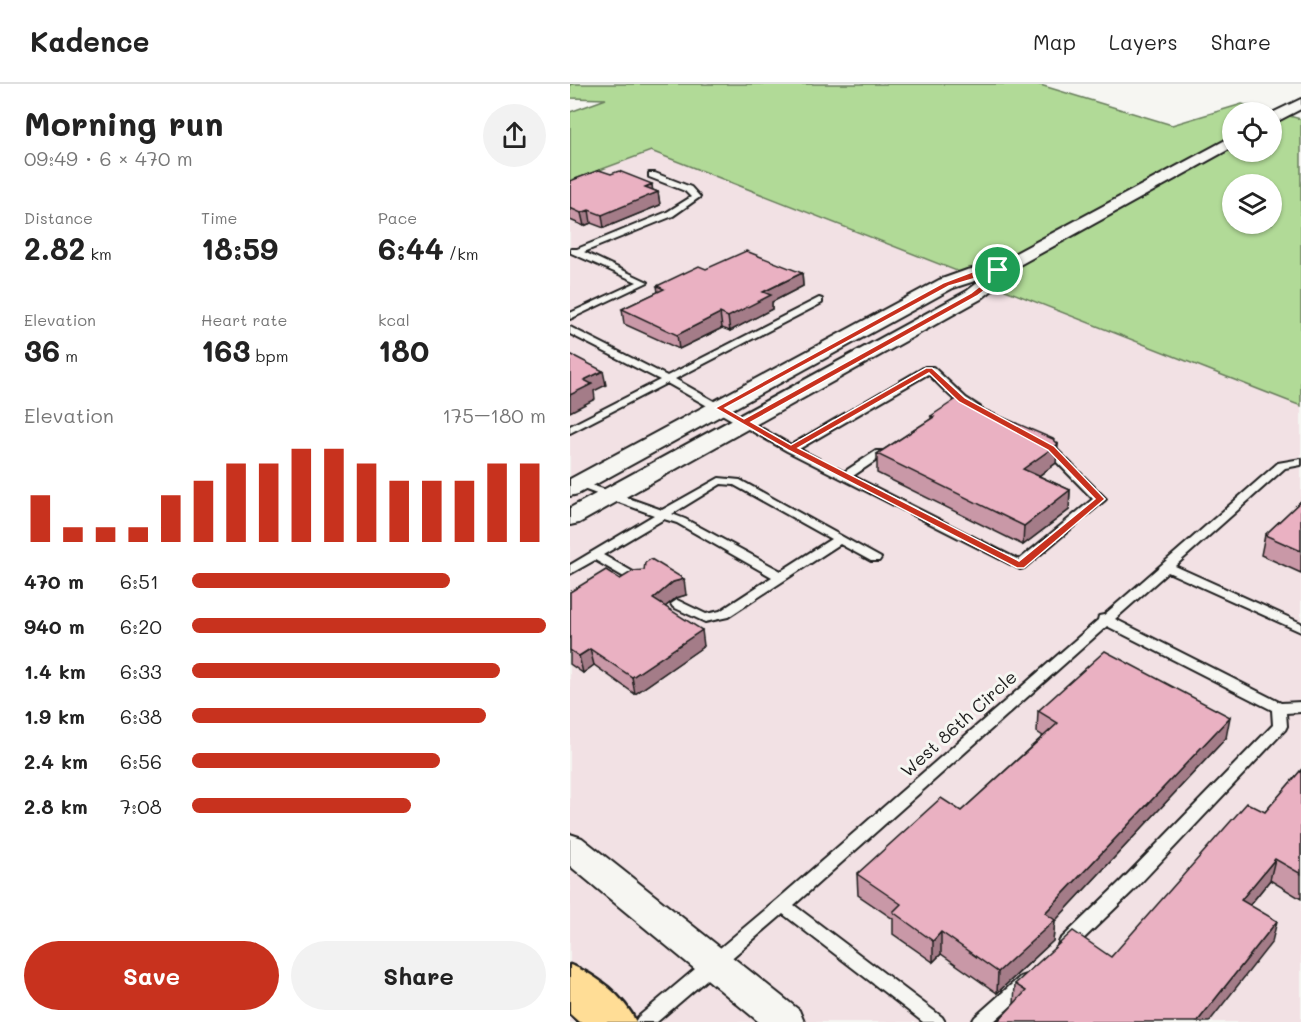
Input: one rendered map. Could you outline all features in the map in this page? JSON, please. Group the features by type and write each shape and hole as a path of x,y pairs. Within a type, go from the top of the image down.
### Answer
{"main road":[{"path":"570,985 612,1022"}],"street":[{"path":"1282,113 1301,103"},
{"path":"574,486 946,284 974,274 998,270 1222,147"},
{"path":"570,518 974,295 992,281 998,270"},
{"path":"570,847 711,964 786,1022"}],"lane":[{"path":"573,250 670,214 696,197 688,189 652,175"},
{"path":"570,316 644,282 573,250"},
{"path":"570,430 819,301"},
{"path":"570,304 582,310"},
{"path":"570,330 668,380 791,448 1020,566 1100,499 1051,448 1032,437"},
{"path":"791,448 929,369 958,403 982,411"},
{"path":"845,476 880,453"},
{"name":"West 86th Circle","path":"644,1022 783,905 1104,619 1282,465 1301,462"},
{"path":"570,570 718,481 736,482 874,558"},
{"path":"574,486 609,495 663,514 782,577"},
{"path":"677,603 705,618 724,614 839,539"},
{"path":"594,555 641,582"},
{"path":"1166,566 1301,628"},
{"path":"1104,619 1279,708 1301,707"},
{"path":"1059,952 1135,878 1280,726 1279,708"},
{"path":"783,905 936,1022"},
{"path":"981,1022 1041,968"}],"shaded area":[{"path":"651,151 1301,406 1301,1022 570,1022 570,181"}],"green space":[{"path":"570,84 1037,84 1172,125 1222,110 1222,162 1282,162 1282,114 1301,119 1301,406 651,151 570,181 570,112 606,99 570,98"}],"building":[{"path":"599,170 611,174 619,171 652,184 645,187 658,192 602,215 589,210 581,213 570,208 570,181"},
{"path":"746,251 802,273 763,292 771,295 728,317 720,313 677,335 622,309 664,289 657,286 699,266 706,269"},
{"path":"570,354 603,371 584,380 592,384 570,395"},
{"path":"958,398 1053,439 1058,444 1023,469 1070,490 1024,526 877,454 934,417 931,416"},
{"path":"1301,501 1301,551 1265,535"},
{"path":"651,559 684,579 673,582 653,599 702,630 632,677 590,649 579,656 570,650 570,592 606,570 620,579 633,571 644,570 645,563"},
{"path":"1105,651 1230,717 1045,913 1055,920 998,972 941,932 933,941 893,912 901,904 857,874 941,798 961,811 1058,723 1038,711"},
{"path":"1301,770 1301,874 1275,859 1241,900 1277,921 1197,1022 997,1022 1026,991 1015,984 1073,931 1111,957 1247,803 1265,812"}],"route":[{"path":"998,270 974,274 946,284 719,408 791,448 1020,566 1100,499 1051,448 962,400 929,369 791,448 745,422 974,295 992,281 998,270"}]}
